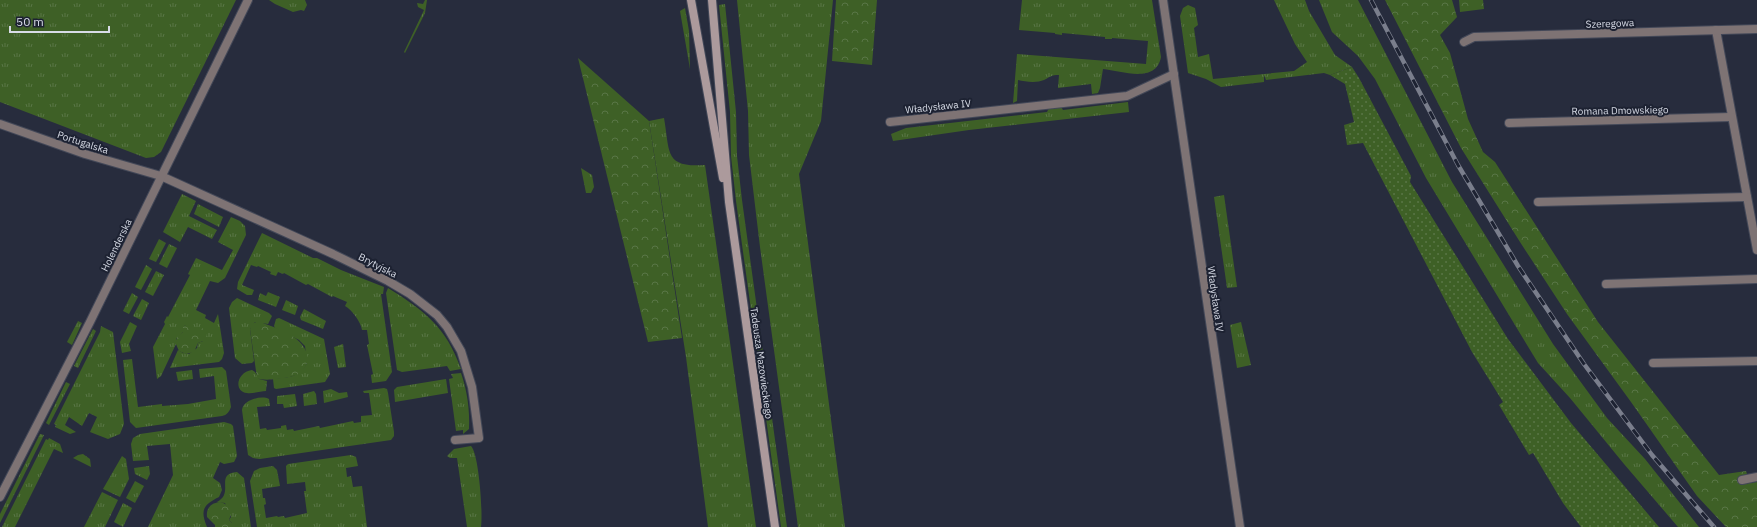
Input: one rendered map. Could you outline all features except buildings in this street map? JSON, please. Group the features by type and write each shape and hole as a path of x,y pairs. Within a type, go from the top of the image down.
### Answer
{"main road":[{"name":"Tadeusza Mazowieckiego","path":"691,0 718,154 729,202"},
{"name":"Tadeusza Mazowieckiego","path":"712,0 723,116 729,202 776,527"}],"street":[{"name":"Holenderska","path":"0,497 90,322 248,0"},
{"name":"Władysława IV","path":"1163,0 1240,527"},
{"name":"Szeregowa","path":"1464,42 1474,38 1757,29"},
{"path":"1716,30 1731,118 1757,250"},
{"name":"Władysława IV","path":"890,122 1127,96 1174,74"},
{"name":"Romana Dmowskiego","path":"1509,123 1731,118"},
{"name":"Portugalska","path":"0,124 85,154 161,176"},
{"name":"Brytyjska","path":"161,176 388,281 424,304 437,315 447,327 460,350 468,370 475,404 479,438 454,440"},
{"path":"1538,202 1746,197"},
{"path":"1606,284 1757,279"},
{"path":"1652,363 1757,361"},
{"path":"1742,480 1757,477"}],"green space":[{"path":"0,0 236,0 161,152 154,157 146,158 0,102"},
{"path":"269,0 305,0 307,5 304,11 301,10 293,12"},
{"path":"425,0 427,0 425,13 405,53 404,52 424,10 418,7 417,3 423,4"},
{"path":"737,0 833,0 821,121 799,174 845,527 798,527 749,155 748,111"},
{"path":"836,0 877,0 872,65 832,61"},
{"path":"1022,0 1152,0 1161,57 1158,65 1152,71 1137,74 1103,69 1098,93 1092,94 1091,84 1058,88 1059,75 1052,76 1038,82 1018,80 1017,101 1013,103 1017,54 1146,64 1148,41 1112,38 1105,39 1105,37 1062,33 1062,35 1019,30"},
{"path":"1274,0 1305,0 1309,11 1335,55 1352,67 1330,75 1324,73 1266,80 1264,75 1264,82 1221,87 1206,79 1188,73 1180,16 1183,8 1188,5 1195,8 1198,25 1194,28 1198,57 1209,54 1213,79 1294,71 1307,62 1295,44"},
{"path":"1319,0 1358,0 1452,182 1553,344 1607,418 1645,459 1699,527 1678,527 1570,398 1538,363 1426,178 1375,79 1358,56 1332,32"},
{"path":"1385,0 1452,0 1457,17 1440,35 1450,53 1468,119 1483,152 1495,162 1598,322 1719,475 1746,471 1750,483 1757,482 1757,527 1726,527 1697,496 1567,314 1461,148"},
{"path":"1459,0 1483,0 1484,9 1460,12"},
{"path":"725,4 736,112 737,156 742,200 787,527 781,527 736,201 731,156 730,112 719,5"},
{"path":"685,8 689,31 690,69 680,11"},
{"path":"578,58 649,121 682,338 648,342"},
{"path":"1352,67 1411,176 1410,182 1508,339 1571,423 1659,527 1581,527 1563,503 1533,453 1529,455 1499,405 1503,402 1472,352 1363,143 1347,145 1344,125 1354,122 1345,84 1330,75"},
{"path":"1128,102 1129,112 969,130 893,141 891,134 906,128 1047,112 1049,108 1061,107 1063,110"},
{"path":"664,118 671,155 682,164 705,165 756,527 708,527 686,357 649,121"},
{"path":"581,168 592,175 594,187 591,193 586,193"},
{"path":"182,194 196,201 189,216 217,230 212,239 188,227 180,242 163,232"},
{"path":"1224,195 1237,287 1227,288 1214,197"},
{"path":"198,204 223,217 219,227 194,214"},
{"path":"231,217 240,221 245,226 246,235 225,278 218,283 210,281 196,310 206,315 205,318 214,323 218,314 224,353 222,359 219,362 170,368 178,350 189,354 197,348 198,343 203,341 194,329 185,325 183,332 176,339 176,344 161,376 157,379 153,347 165,324 164,322 190,275 188,274 196,258 222,270 233,250 218,242"},
{"path":"262,233 313,258 317,258 341,270 384,287 383,294 381,294 392,372 386,381 372,383 371,375 373,374 367,345 369,344 367,330 362,330 356,316 345,306 347,302 333,296 332,297 284,273 278,272 276,276 258,266 251,265 242,285 254,290 252,295 247,295 237,289 238,282"},
{"path":"159,239 166,243 156,262 149,259"},
{"path":"169,244 177,248 167,268 159,264"},
{"path":"146,265 152,269 141,290 135,287"},
{"path":"156,271 164,275 153,296 145,292"},
{"path":"388,288 413,304 433,321 455,354 461,369 450,371 447,366 402,372 397,370 386,293"},
{"path":"268,292 280,297 276,307 258,300 260,293 266,296"},
{"path":"132,293 138,297 129,314 123,311"},
{"path":"237,298 269,313 272,316 268,324 255,322 250,329 254,361 252,363 242,364 235,358 229,308 232,302"},
{"path":"142,299 149,303 141,320 133,316"},
{"path":"286,300 298,306 295,315 282,310"},
{"path":"304,309 326,321 323,329 301,320 300,317"},
{"path":"279,318 324,339 330,374 325,382 276,389 274,388 273,379 293,376 301,372 307,363 305,346 299,340 275,328 274,326 276,319"},
{"path":"78,321 82,323 72,345 67,342"},
{"path":"258,321 290,334 302,345 308,360 300,373 278,379 265,380 257,378 250,329 252,324"},
{"path":"130,322 137,326 129,344 131,351 122,353 120,342"},
{"path":"1241,322 1251,365 1237,368 1230,325"},
{"path":"187,324 192,325 195,329 199,327 204,329 207,335 203,341 198,343 194,352 186,354 179,351 175,342 178,336 183,332 183,327"},
{"path":"101,326 113,332 124,424 120,434 108,439 90,432 97,417 89,413 82,426 69,417 65,425 76,432 70,434 55,427 56,425 54,424 100,332"},
{"path":"93,329 96,331 78,368 74,366"},
{"path":"343,344 346,367 338,368 334,347"},
{"path":"132,359 138,407 162,404 162,406 188,404 216,399 214,376 200,378 199,369 222,367 226,371 231,407 227,414 222,416 136,428 130,422 123,360"},
{"path":"192,370 193,379 178,381 176,372"},
{"path":"252,370 259,379 267,381 266,391 247,393 240,389 238,385 240,378 247,371"},
{"path":"461,373 469,415 469,429 463,434 463,430 456,431 449,379 453,378 451,374"},
{"path":"446,379 448,393 395,402 394,390 397,387"},
{"path":"66,382 70,384 49,425 46,423"},
{"path":"384,388 387,389 388,393 394,432 394,436 391,440 260,459 253,458 248,455 242,410 243,406 253,399 269,399 270,406 257,407 260,429 266,428 267,430 281,428 281,426 286,425 287,430 293,429 294,431 319,426 320,428 353,421 354,423 361,422 361,416 372,415 369,393 364,393 363,391"},
{"path":"331,389 339,393 347,392 348,397 324,403 323,391"},
{"path":"314,391 316,394 317,404 304,406 303,394"},
{"path":"295,394 297,406 284,408 283,404 277,404 277,396"},
{"path":"224,422 233,426 237,456 234,462 224,464 220,462 213,478 220,483 222,490 219,497 209,503 204,509 207,527 148,527 173,475 170,444 147,446 149,460 133,461 131,444 133,438 140,434"},
{"path":"40,434 44,435 0,523 0,514"},
{"path":"49,438 60,444 63,453 54,449 15,527 2,527 46,439 48,440"},
{"path":"471,446 474,451 478,471 481,497 481,527 467,527 457,458 450,458 447,456 454,449"},
{"path":"83,454 90,459 91,467 73,458"},
{"path":"351,455 356,457 358,466 346,468 347,477 351,476 353,487 362,486 367,527 257,527 250,481 254,471 260,468 273,466 277,470 280,486 262,489 263,498 265,498 266,504 264,505 266,518 284,516 285,518 307,513 304,491 306,491 305,482 287,484 286,466 288,464"},
{"path":"122,456 126,459 129,479 120,497 103,489"},
{"path":"149,466 150,474 147,480 135,474 134,468"},
{"path":"237,472 244,478 251,527 232,527 232,523 229,520 231,517 225,503 217,502 224,494 225,480 227,476 230,473"},
{"path":"135,481 144,486 135,503 126,498"},
{"path":"102,492 118,500 105,527 84,527"},
{"path":"220,502 226,504 229,508 231,514 229,520 232,523 232,527 215,527 215,525 207,517 207,511 210,506"},
{"path":"123,503 132,508 123,527 114,522"}],"railway":[{"path":"1371,0 1458,165 1518,266 1584,364 1652,455 1714,527"}]}
